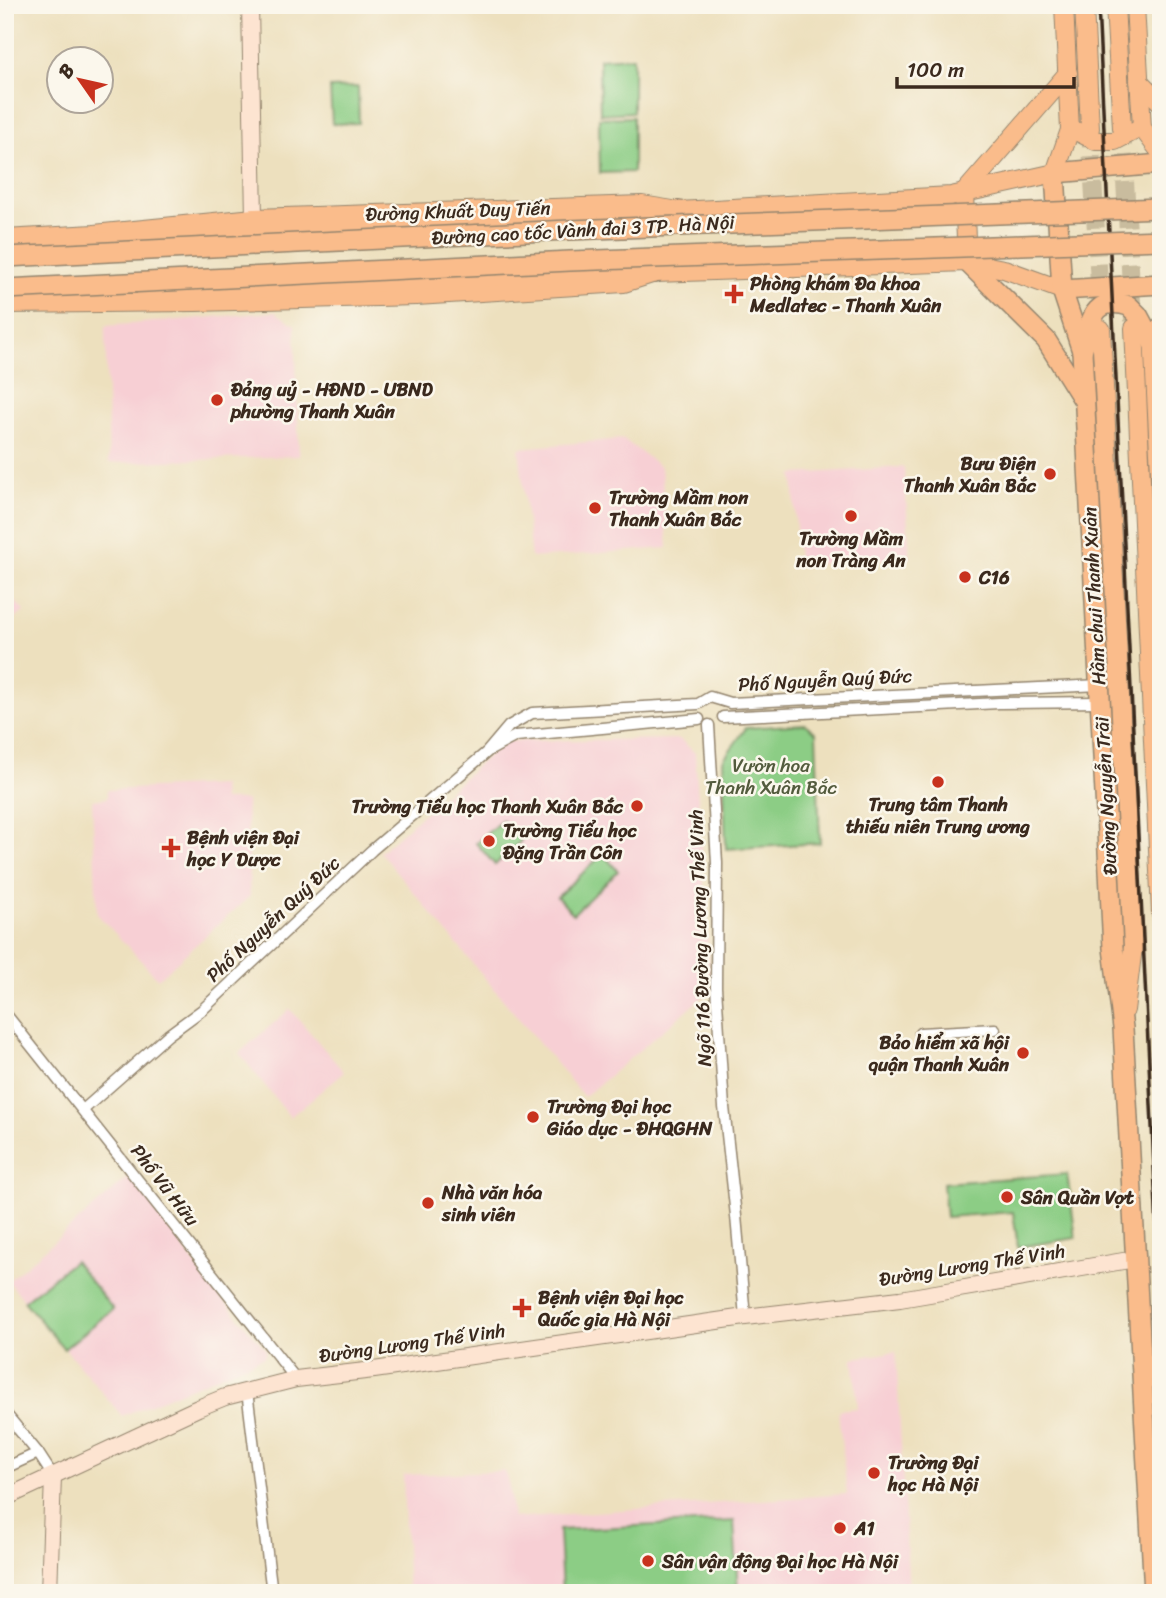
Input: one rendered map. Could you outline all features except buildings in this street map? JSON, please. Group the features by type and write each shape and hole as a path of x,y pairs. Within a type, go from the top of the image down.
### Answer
{"highway":[{"name":"Đường Khuất Duy Tiến","path":"1055,173 1161,164"},
{"name":"Đường Nguyễn Trãi","path":"1055,173 1062,290 1082,351 1113,948 1123,1028 1154,1593"},
{"name":"Đường cao tốc Vành đai 3 TP. Hà Nội","path":"5,254 1161,208"},
{"path":"5,254 125,240 679,211"},
{"name":"Đường cao tốc Vành đai 3 TP. Hà Nội","path":"5,290 570,261 1161,240"},
{"path":"967,262 1046,340 1085,402"},
{"path":"5,290 224,290 625,270 655,273"},
{"path":"1062,290 1161,284"},
{"path":"1082,351 1096,310 1100,306 1122,304 1133,310 1158,336 1161,482"}],"main road":[{"name":"Đường Nguyễn Trãi","path":"1055,173 1070,130 1064,5"},
{"path":"1084,5 1090,129"},
{"path":"1115,5 1122,128"},
{"path":"1135,5 1142,128 1161,153"},
{"path":"967,262 964,193 1068,74"},
{"path":"1139,82 1161,103"},
{"path":"1070,130 1076,130 1096,141 1115,141 1142,128"},
{"name":"Đường Khuất Duy Tiến","path":"5,239 94,234 254,218 642,205 679,211 912,199 964,193 1055,173"},
{"path":"5,304 416,296 624,284 655,273 967,262 1004,269 1062,290"},
{"path":"1134,328 1161,914"},
{"name":"Hầm chui Thanh Xuân","path":"1101,329 1133,947 1123,1028"}],"street":[{"path":"250,5 254,218"},
{"name":"Phố Nguyễn Quý Đức","path":"83,1110 159,1043 202,1010 372,850 487,752 509,726 532,713 698,704 710,696 730,703 1100,693"},
{"name":"Phố Nguyễn Quý Đức","path":"723,717 999,703 1100,693"},
{"path":"698,704 696,711 699,719 709,725 717,723 723,717 725,708 730,703"},
{"name":"Phố Nguyễn Quý Đức","path":"487,752 516,736 699,719"},
{"name":"Ngõ 116 Đường Lương Thế Vinh","path":"709,725 717,863 716,987 723,1107 745,1317"},
{"path":"509,726 516,736"},
{"name":"Phố Vũ Hữu","path":"5,1013 296,1379"},
{"path":"920,1033 995,1029"},
{"name":"Đường Lương Thế Vinh","path":"5,1498 198,1408 247,1391 296,1379 413,1365 745,1317 900,1299 1135,1259"},
{"path":"247,1391 272,1593"},
{"path":"5,1413 38,1452 53,1476 49,1593"},
{"path":"5,1468 38,1452"}],"shaded area":[{"path":"275,312 295,325 299,456 109,463 105,326"},
{"name":"Trường Mầm non Thanh Xuân Bắc","path":"623,439 661,467 668,548 531,558 519,448"},
{"name":"Trường Mầm non Tràng An","path":"904,467 910,558 798,565 793,474"},
{"path":"5,592 25,611 5,627"},
{"path":"680,739 695,753 711,990 584,1097 380,852 505,741"},
{"name":"Bệnh viện Đại học Y Dược","path":"222,785 223,800 246,800 250,896 158,979 97,914 92,800 107,798 107,790"},
{"path":"290,1009 344,1072 290,1117 239,1053"},
{"path":"129,1177 139,1182 201,1273 266,1350 264,1357 122,1416 8,1281"},
{"name":"Trường Đại học Hà Nội","path":"896,1352 909,1593 408,1593 403,1475 504,1471 508,1479 513,1518 847,1494 838,1410 858,1408 853,1358"}],"green space":[{"path":"633,57 633,112 600,114 599,59"},
{"path":"358,87 359,123 332,124 330,88"},
{"path":"633,117 633,172 600,173 599,118"},
{"name":"Vườn hoa Thanh Xuân Bắc","path":"805,724 816,733 820,843 726,849 723,760 746,728"},
{"path":"502,820 521,841 495,865 476,843"},
{"path":"603,854 618,871 573,914 557,897"},
{"name":"Sân Quần Vợt","path":"1067,1174 1076,1238 1018,1247 1013,1212 946,1217 943,1183"},
{"path":"74,1261 113,1309 64,1349 24,1301"},
{"name":"Sân vận động Đại học Hà Nội","path":"734,1521 738,1593 562,1593 559,1530"}],"tunnel":[{"path":"1122,128 1133,321"},
{"path":"1090,129 1100,300"}],"railway":[{"path":"1098,5 1161,1312"}],"place":[{"name":"Phòng khám Đa khoa Medlatec - Thanh Xuân","path":"734,294"},
{"name":"Đảng uỷ - HĐND - UBND phường Thanh Xuân","path":"217,400"},
{"name":"Bưu Điện Thanh Xuân Bắc","path":"1050,474"},
{"name":"Trường Mầm non Thanh Xuân Bắc","path":"595,508"},
{"name":"Trường Mầm non Tràng An","path":"851,516"},
{"name":"C16","path":"965,577"},
{"name":"Trung tâm Thanh thiếu niên Trung ương","path":"938,782"},
{"name":"Trường Tiểu học Thanh Xuân Bắc","path":"637,806"},
{"name":"Trường Tiểu học Đặng Trần Côn","path":"489,841"},
{"name":"Bệnh viện Đại học Y Dược","path":"171,848"},
{"name":"Bảo hiểm xã hội quận Thanh Xuân","path":"1023,1053"},
{"name":"Trường Đại học Giáo dục - ĐHQGHN","path":"533,1117"},
{"name":"Sân Quần Vợt","path":"1007,1197"},
{"name":"Nhà văn hóa sinh viên","path":"428,1203"},
{"name":"Bệnh viện Đại học Quốc gia Hà Nội","path":"522,1308"},
{"name":"Trường Đại học Hà Nội","path":"874,1473"},
{"name":"A1","path":"840,1528"},
{"name":"Sân vận động Đại học Hà Nội","path":"648,1561"}]}
